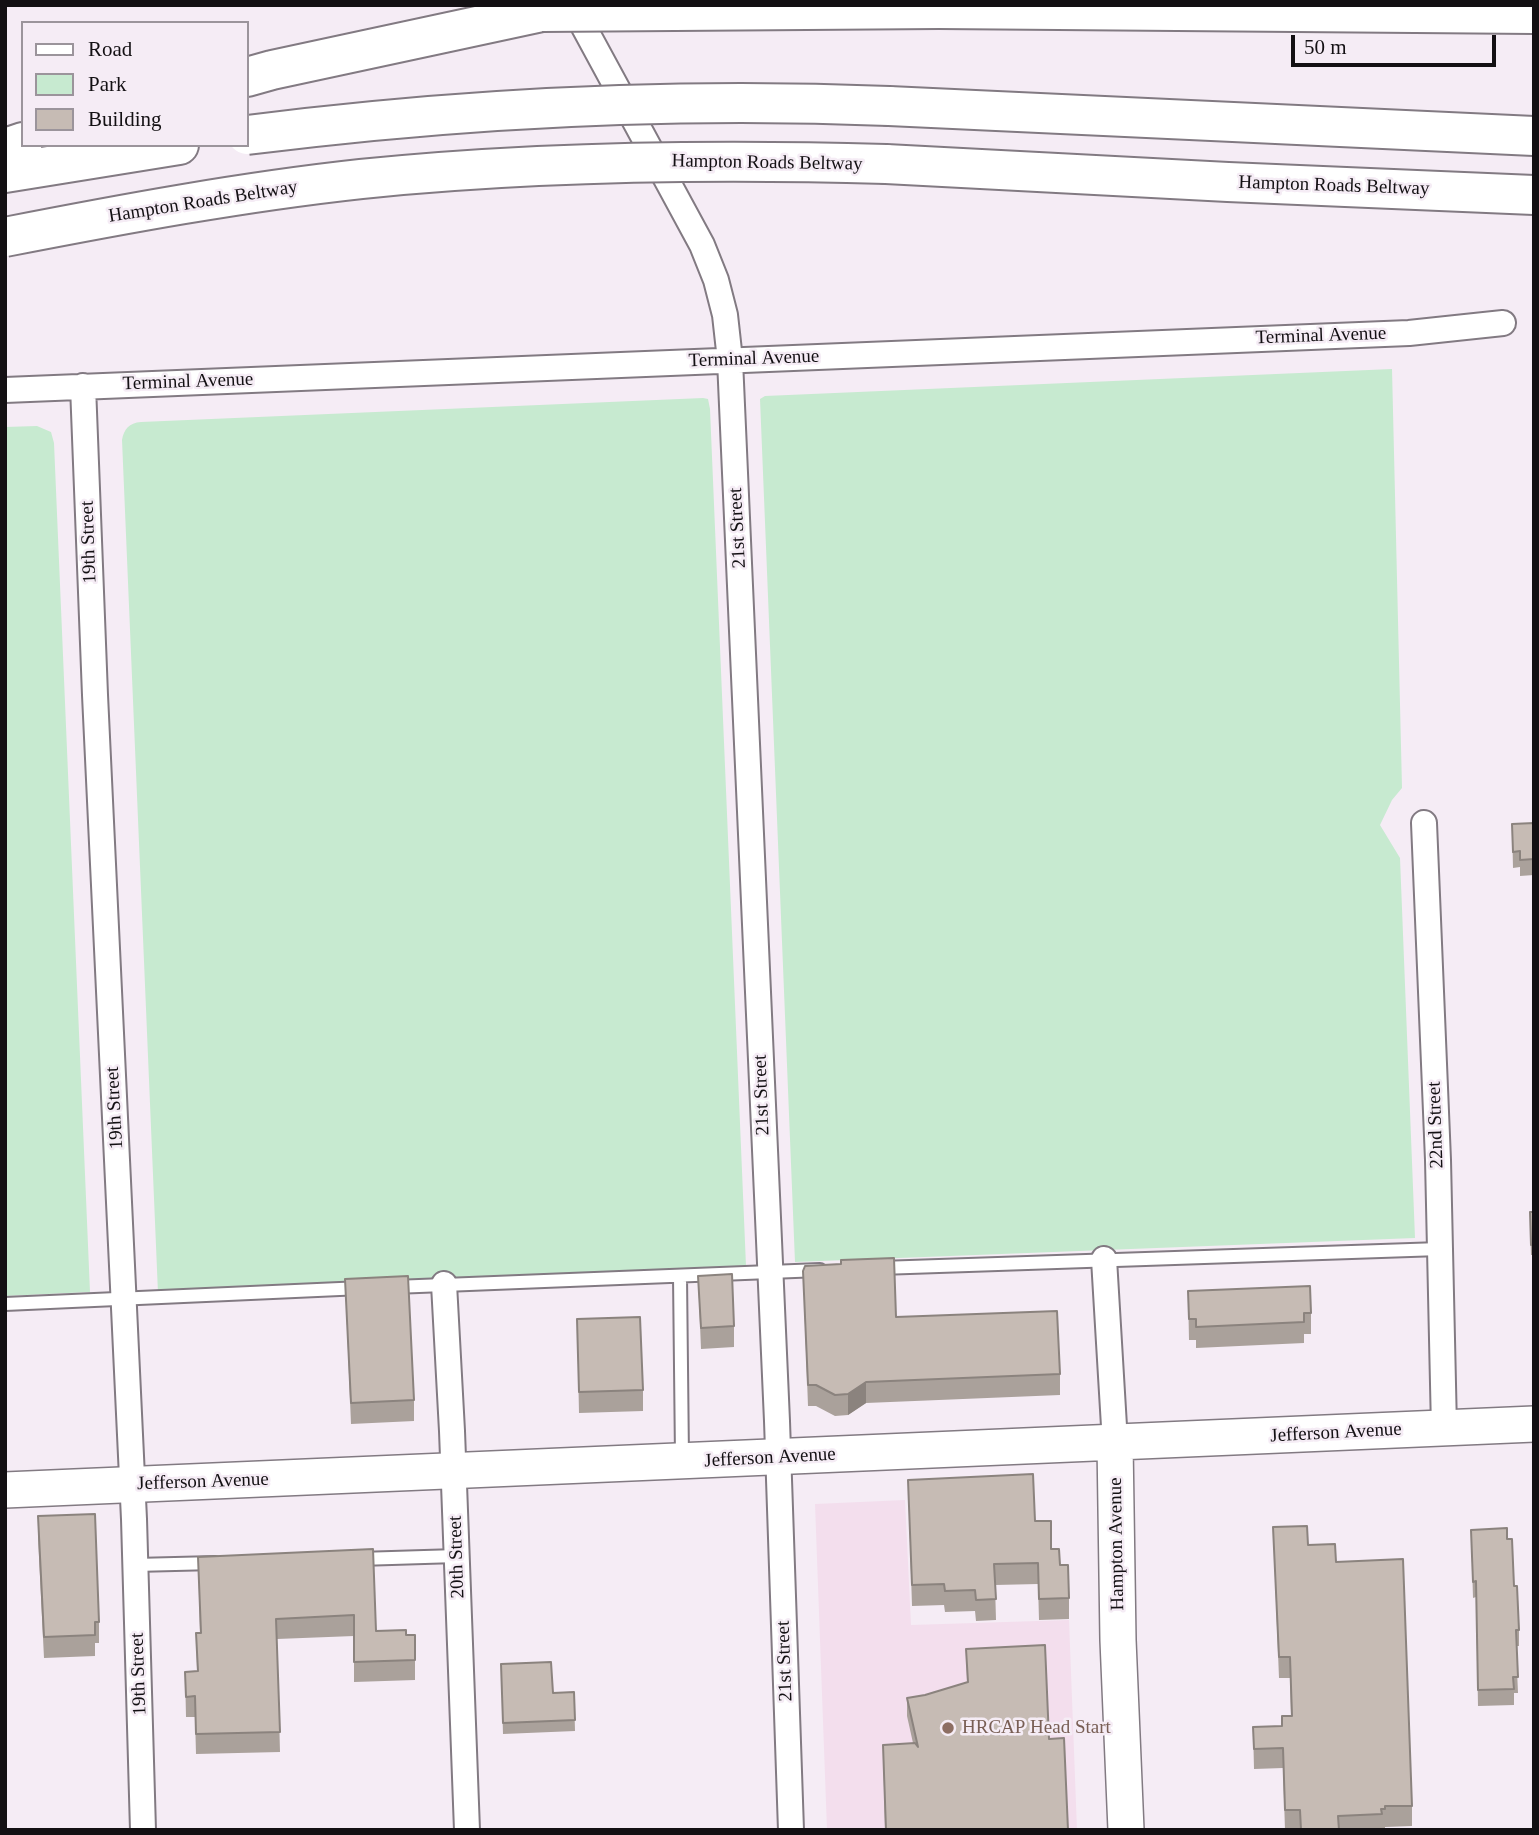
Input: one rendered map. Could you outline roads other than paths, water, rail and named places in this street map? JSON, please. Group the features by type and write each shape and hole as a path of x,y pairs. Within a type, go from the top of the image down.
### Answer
{"highway":[{"path":"248,77 557,9 589,5"},
{"path":"557,9 1534,14"},
{"path":"248,135 435,114 527,108 724,102 889,106 1534,136"},
{"path":"5,173 167,147"},
{"name":"Hampton Roads Beltway","path":"5,237 227,196 409,175 630,162 886,164 1534,195"},
{"path":"1228,182 1388,211 1534,221"}],"main road":[{"name":"Jefferson Avenue","path":"5,1490 1534,1424"},
{"name":"Hampton Avenue","path":"1115,1443 1118,1640 1126,1830"}],"street":[{"name":"21st Street","path":"557,9 702,245 719,292 730,360 792,1830"},
{"name":"Terminal Avenue","path":"5,390 1409,333 1503,323"},
{"name":"19th Street","path":"83,386 95,709 124,1299 143,1830"},
{"name":"22nd Street","path":"1424,823 1444,1428"},
{"name":"Hampton Avenue","path":"1104,1259 1115,1443"},
{"name":"20th Street","path":"444,1284 467,1830"}],"lane":[{"path":"867,1268 1440,1249"},
{"path":"5,1304 839,1269"},
{"path":"680,1276 682,1462"},
{"path":"350,1559 457,1556"},
{"path":"135,1566 229,1563"}],"place":[{"name":"HRCAP Head Start","path":"948,1728"}]}
